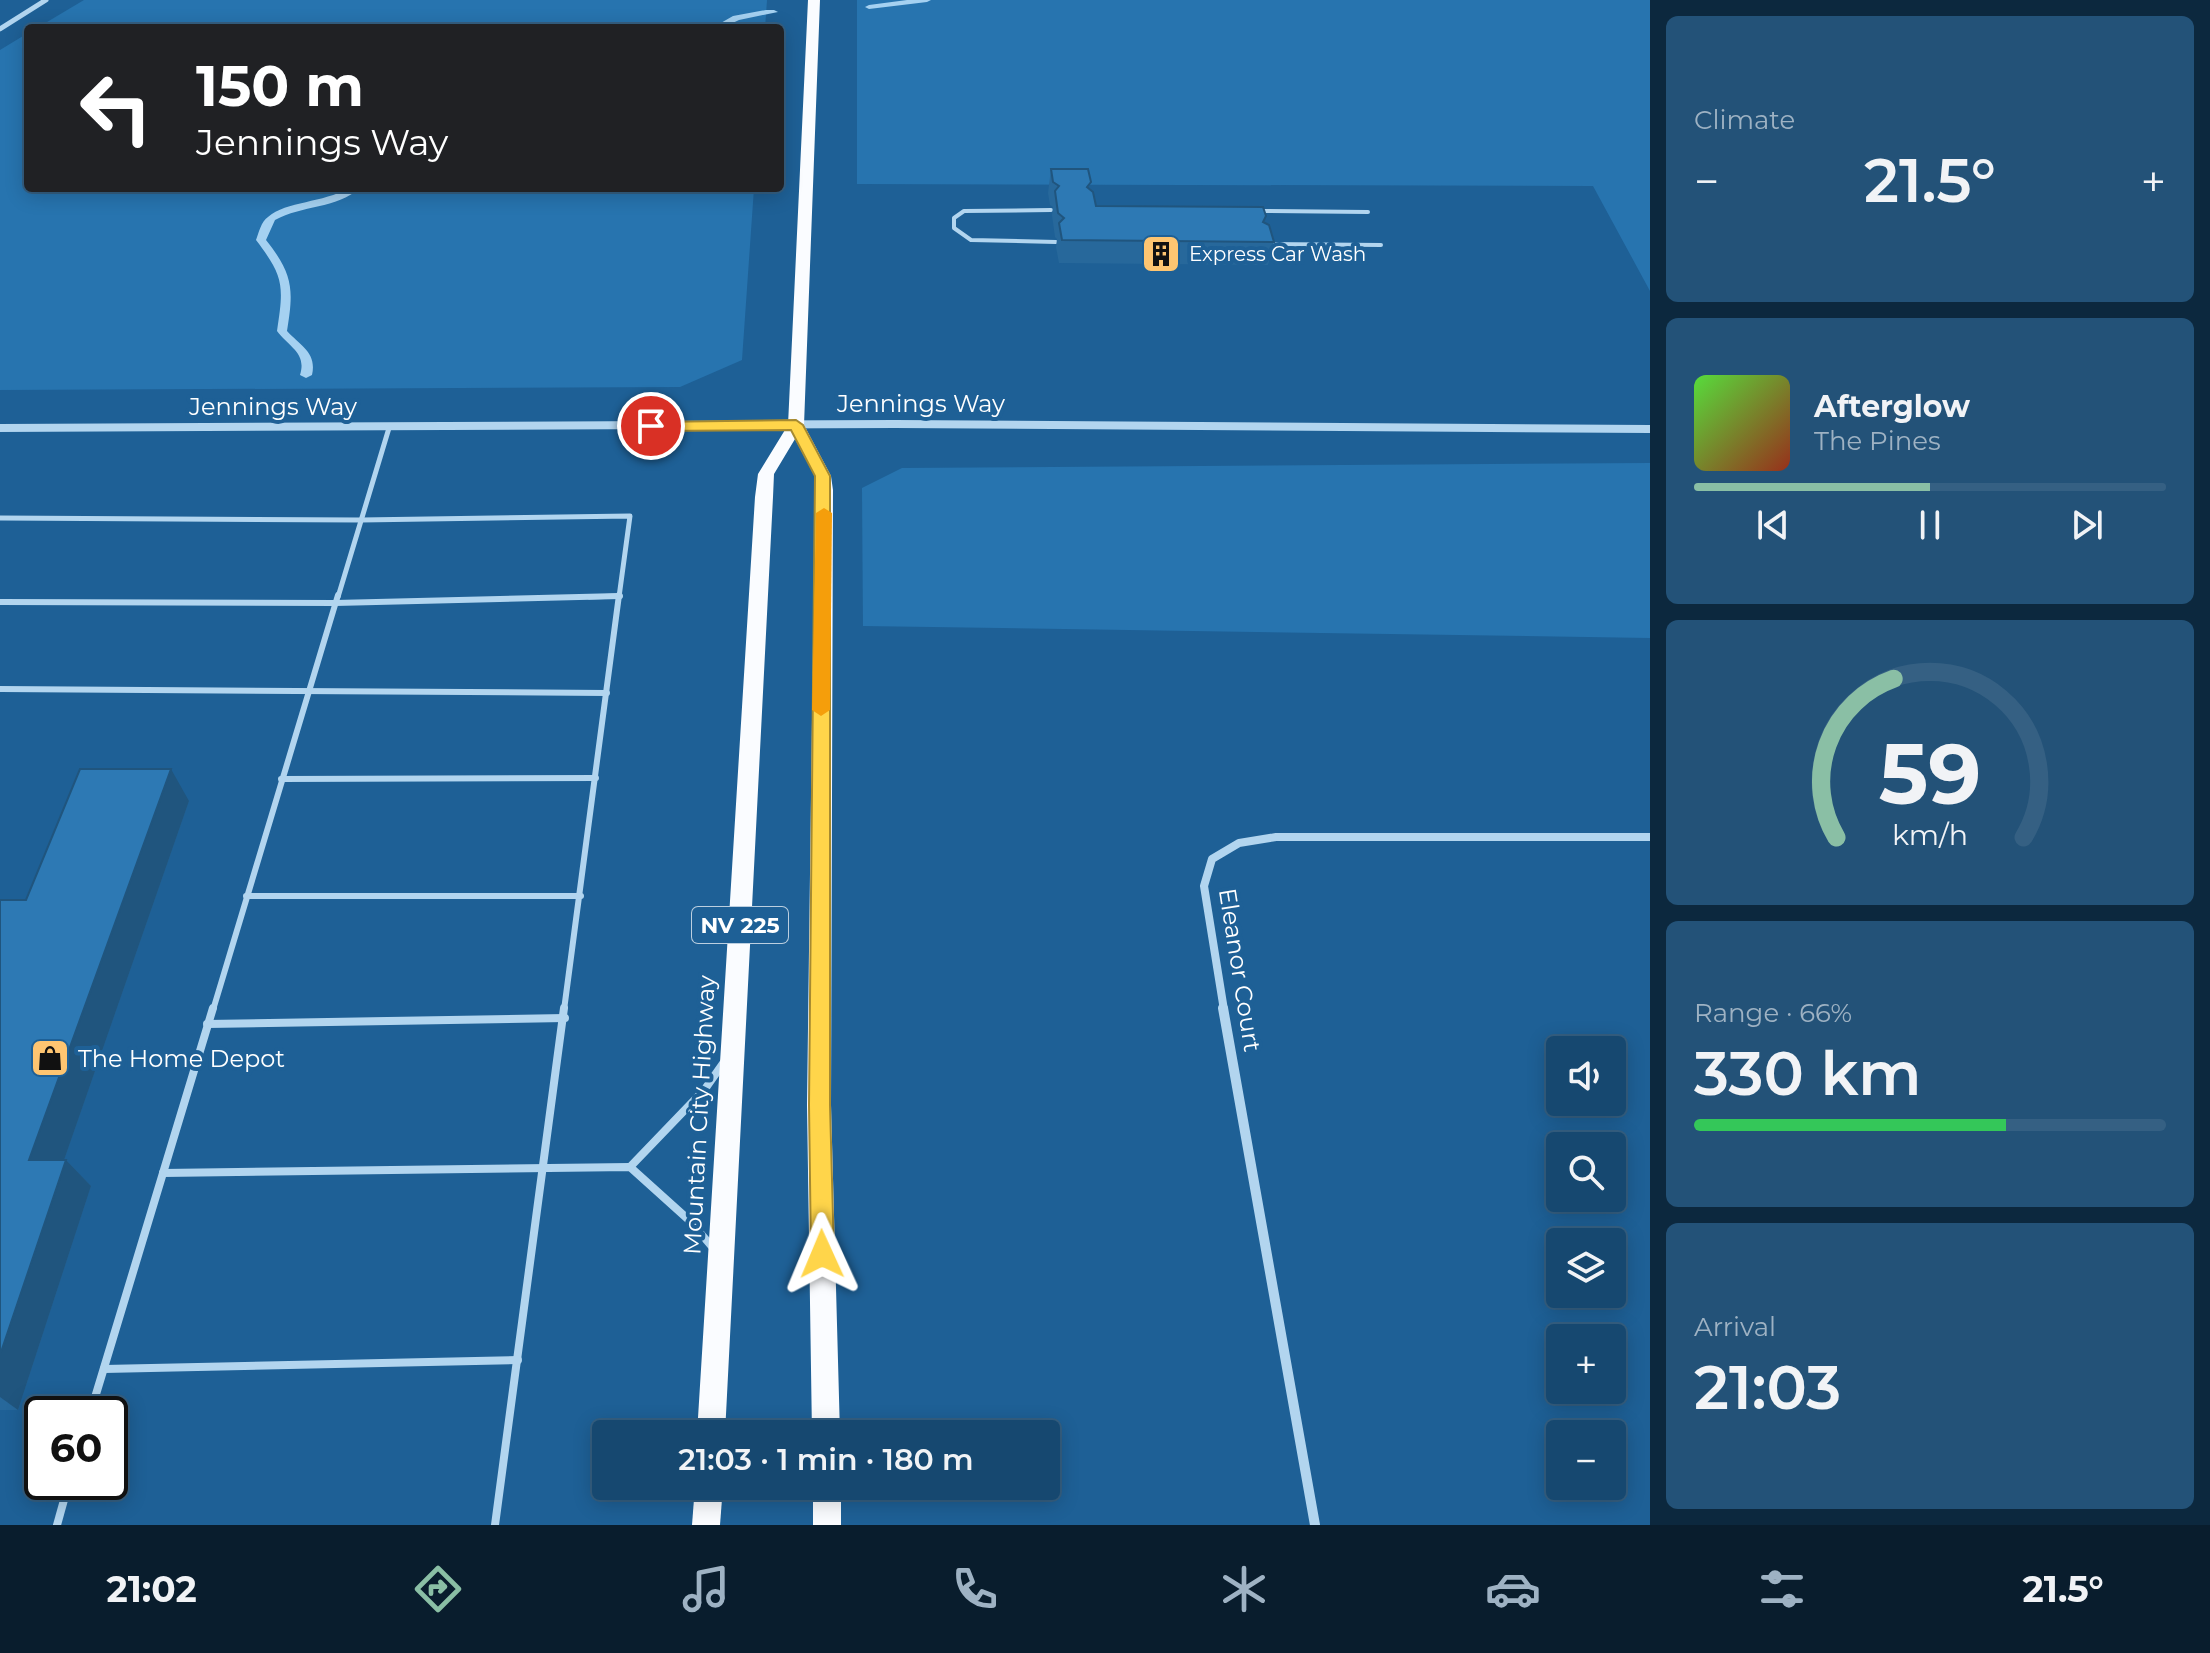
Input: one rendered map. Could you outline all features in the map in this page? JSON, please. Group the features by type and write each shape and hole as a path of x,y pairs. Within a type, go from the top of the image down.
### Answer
{"main road":[{"name":"Mountain City Highway","path":"712,1420 764,497 766,474 796,425 814,0"},
{"name":"NV 225","path":"796,425 823,476 824,490 819,1105 826,1420"},
{"path":"706,1525 708,1500"},
{"path":"827,1500 827,1525"}],"street":[{"path":"0,29 46,0"},
{"name":"Jennings Way","path":"0,428 796,425 1650,429"},
{"name":"Eleanor Court","path":"1315,1525 1210,933 1204,886 1212,859 1239,843 1276,837 1650,837"}],"lane":[{"path":"1051,210 970,210 954,218 954,228 971,240 1056,242"},
{"path":"1259,211 1368,212"},
{"path":"1262,244 1381,245"},
{"path":"96,1396 389,428"},
{"path":"0,518 361,520 630,516 495,1525"},
{"path":"0,602 335,603 620,596"},
{"path":"0,689 607,693"},
{"path":"281,779 596,778"},
{"path":"246,896 581,896"},
{"path":"207,1024 565,1018"},
{"path":"630,1167 705,1089 734,1048"},
{"path":"163,1173 630,1167 690,1221 721,1258"},
{"path":"104,1369 518,1360"},
{"path":"57,1525 64,1500"}],"shaded area":[{"path":"84,0 767,0 765,24 44,24"},
{"path":"857,0 1650,0 1650,291 1593,186 857,184"},
{"path":"24,35 24,192 754,192 742,360 680,387 0,390 0,50"},
{"path":"1650,463 1650,638 863,626 862,488 902,468"}],"building":[{"path":"1051,169 1088,169 1091,182 1087,187 1093,192 1096,206 1263,207 1266,216 1263,222 1269,225 1274,242 1062,240 1059,223 1064,218 1058,213 1055,191 1059,186 1053,182"},
{"name":"The Home Depot","path":"80,769 171,769 29,1160 66,1160 0,1355 0,900 26,900"}],"waterway":[{"path":"869,7 927,0"},
{"path":"723,24 736,18 774,12"},
{"path":"306,375 308,360 305,354 282,331 286,282 261,240 268,222 280,213 333,200 349,192"}],"slow traffic":[{"path":"821,710 824,513"}],"place":[{"name":"Express Car Wash","path":"1161,254"},
{"name":"The Home Depot","path":"50,1058"}],"route":[{"path":"651,426 796,425 823,476 819,1105 822,1254"}]}
